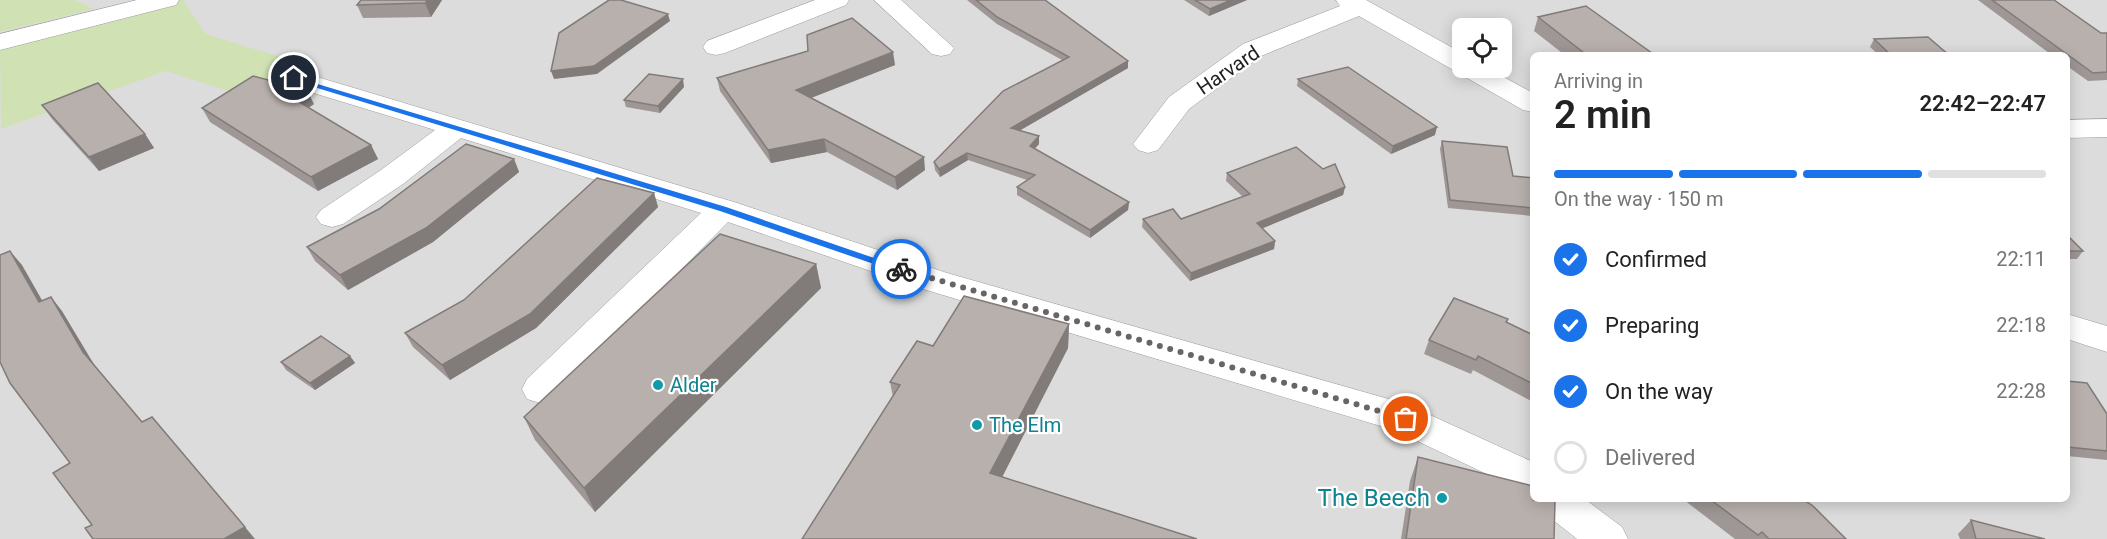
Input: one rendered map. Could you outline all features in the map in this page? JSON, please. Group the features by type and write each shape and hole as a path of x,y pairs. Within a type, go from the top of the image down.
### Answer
{"street":[{"path":"0,42 167,0"},
{"path":"716,47 837,0"},
{"path":"886,0 941,48"},
{"path":"1354,4 1452,58"},
{"name":"Harvard","path":"1148,144 1179,103 1252,50 1354,4"},
{"path":"294,78 723,209 935,281 1406,419 1530,479"},
{"path":"1486,78 1530,102"},
{"path":"332,217 392,177 456,128"},
{"path":"2070,129 2107,128"},
{"path":"540,389 723,209"},
{"path":"2070,327 2107,339"},
{"path":"1560,502 1607,539"}],"shaded area":[{"path":"75,0 2107,0 2107,539 0,539 0,32 93,9"}],"green space":[{"path":"0,0 75,0 94,9 0,32"},
{"path":"183,0 206,34 300,63 238,94 166,71 1,129 0,45"}],"building":[{"path":"361,0 428,0 425,3 357,5"},
{"path":"609,0 621,0 668,14 594,66 551,71 559,33"},
{"path":"976,0 1045,0 1128,61 1011,128 1039,136 1030,146 1129,202 1090,230 1017,187 1035,175 967,153 939,169 934,162 1003,91 1069,57 997,17"},
{"path":"1195,0 1231,0 1210,9"},
{"path":"1992,0 2054,0 2101,33 2107,33 2107,72 2093,73 2070,56 2070,52 2064,52"},
{"path":"1586,6 1650,52 1583,52 1538,17"},
{"path":"852,18 893,52 796,90 924,157 895,177 824,139 768,150 717,78 808,51 807,35"},
{"path":"1928,37 1945,52 1888,52 1874,39"},
{"path":"1348,67 1437,127 1393,146 1298,79"},
{"path":"649,74 683,79 658,106 624,100"},
{"path":"253,76 307,90 294,99 371,145 311,177 202,108"},
{"path":"98,83 145,134 89,157 42,105"},
{"path":"1442,141 1507,147 1513,176 1530,178 1530,208 1450,200"},
{"path":"466,144 514,159 426,228 340,275 307,247 379,209"},
{"path":"1296,147 1323,169 1335,164 1345,187 1257,223 1275,241 1191,273 1143,219 1173,209 1181,219 1250,194 1227,173"},
{"path":"597,178 654,193 530,314 442,365 405,333 464,300"},
{"name":"Alder","path":"720,234 816,264 584,488 524,417"},
{"path":"2070,238 2083,251 2070,251"},
{"path":"10,251 39,302 51,297 83,352 142,422 152,417 245,527 224,539 93,539 85,528 92,525 53,473 70,463 10,383 0,362 0,255"},
{"name":"The Elm","path":"964,296 1069,324 990,473 1197,539 802,539 900,385 890,382 917,341 933,346"},
{"path":"1454,298 1508,319 1506,322 1530,334 1530,382 1478,356 1476,360 1429,340"},
{"path":"321,336 350,356 310,383 281,362"},
{"path":"2070,381 2087,383 2107,414 2107,451 2070,447"},
{"name":"The Beech","path":"1418,457 1530,485 1530,502 1555,502 1554,539 1406,539"},
{"path":"1714,502 1807,502 1846,539 1769,539 1762,532 1758,535"},
{"path":"1971,520 2045,539 1976,539"}],"way so far":[{"path":"901,269 935,281 1406,419"}],"place":[{"name":"Alder","path":"658,385"},
{"name":"The Elm","path":"977,425"},
{"name":"The Beech","path":"1442,498"}],"route":[{"path":"294,78 723,209 901,269"}]}
